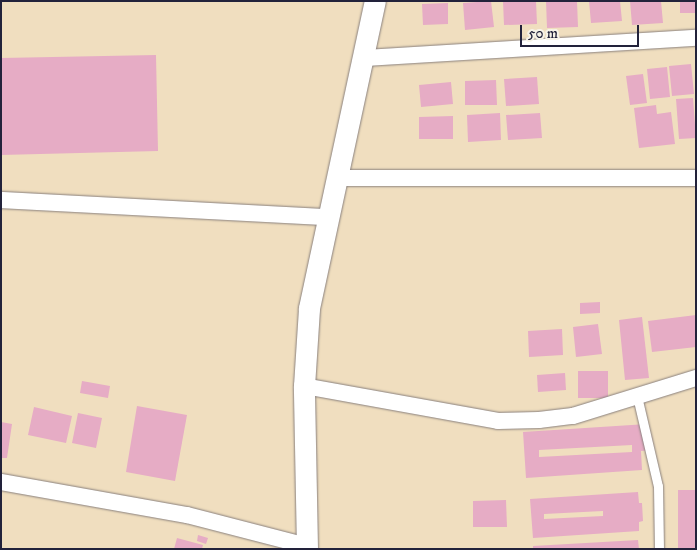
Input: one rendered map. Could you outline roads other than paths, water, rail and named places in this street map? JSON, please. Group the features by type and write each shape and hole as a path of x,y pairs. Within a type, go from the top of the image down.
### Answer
{"street":[{"path":"1,482 187,515 307,547 304,386 309,308 365,58 375,1"},
{"path":"365,58 696,38"},
{"path":"338,178 696,178"},
{"path":"1,200 330,217"},
{"path":"304,386 498,421 540,420 573,416 696,378"}],"lane":[{"path":"637,396 658,486 659,549"}]}
